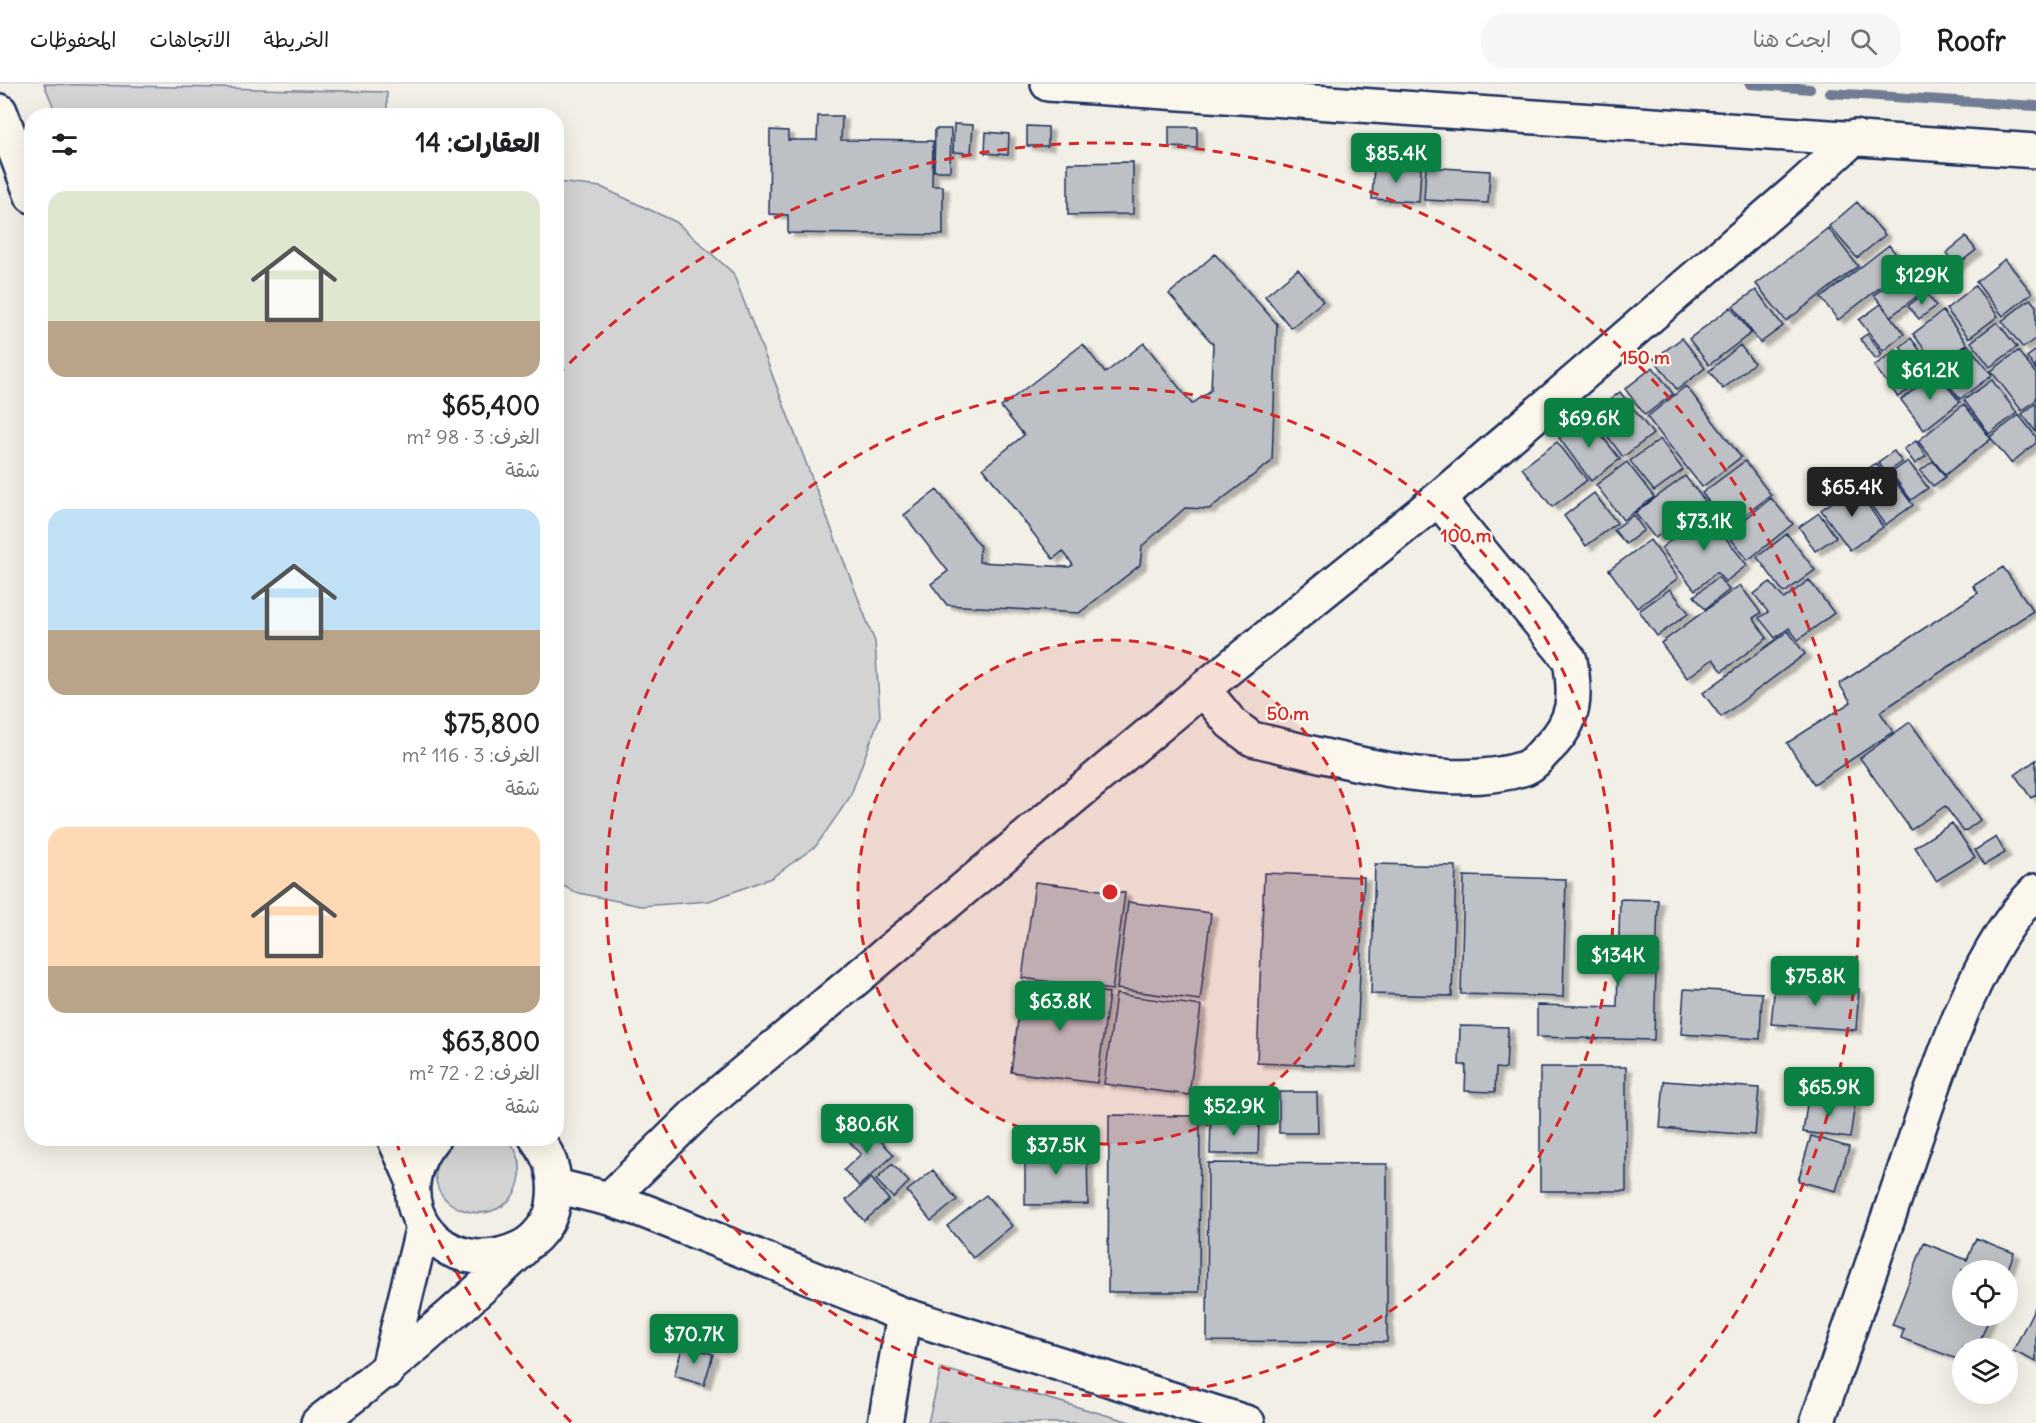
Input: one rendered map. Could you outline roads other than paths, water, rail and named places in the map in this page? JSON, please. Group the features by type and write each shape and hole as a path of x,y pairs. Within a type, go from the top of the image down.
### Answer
{"street":[{"path":"1048,84 2036,151"},
{"path":"0,111 24,175"},
{"path":"609,1198 705,1105 1203,689 1438,499 1798,189 1855,137"},
{"path":"1203,689 1231,723 1252,739 1423,776 1470,778 1527,768 1564,732 1576,692 1570,660 1438,499"},
{"path":"1817,1423 1951,1038 1985,966 2021,906 2036,891"},
{"path":"398,1146 412,1178 413,1203 423,1226 444,1247 471,1258 501,1257 528,1244"},
{"path":"412,1178 421,1153 427,1146"},
{"path":"318,1423 387,1372 458,1311 539,1234 552,1212 556,1186 551,1161 541,1146"},
{"path":"556,1186 609,1198 904,1315 1248,1423"},
{"path":"387,1372 423,1226"},
{"path":"885,1423 904,1315"}],"waterway":[{"path":"1750,84 1810,89"},
{"path":"1830,93 2036,106"}]}
